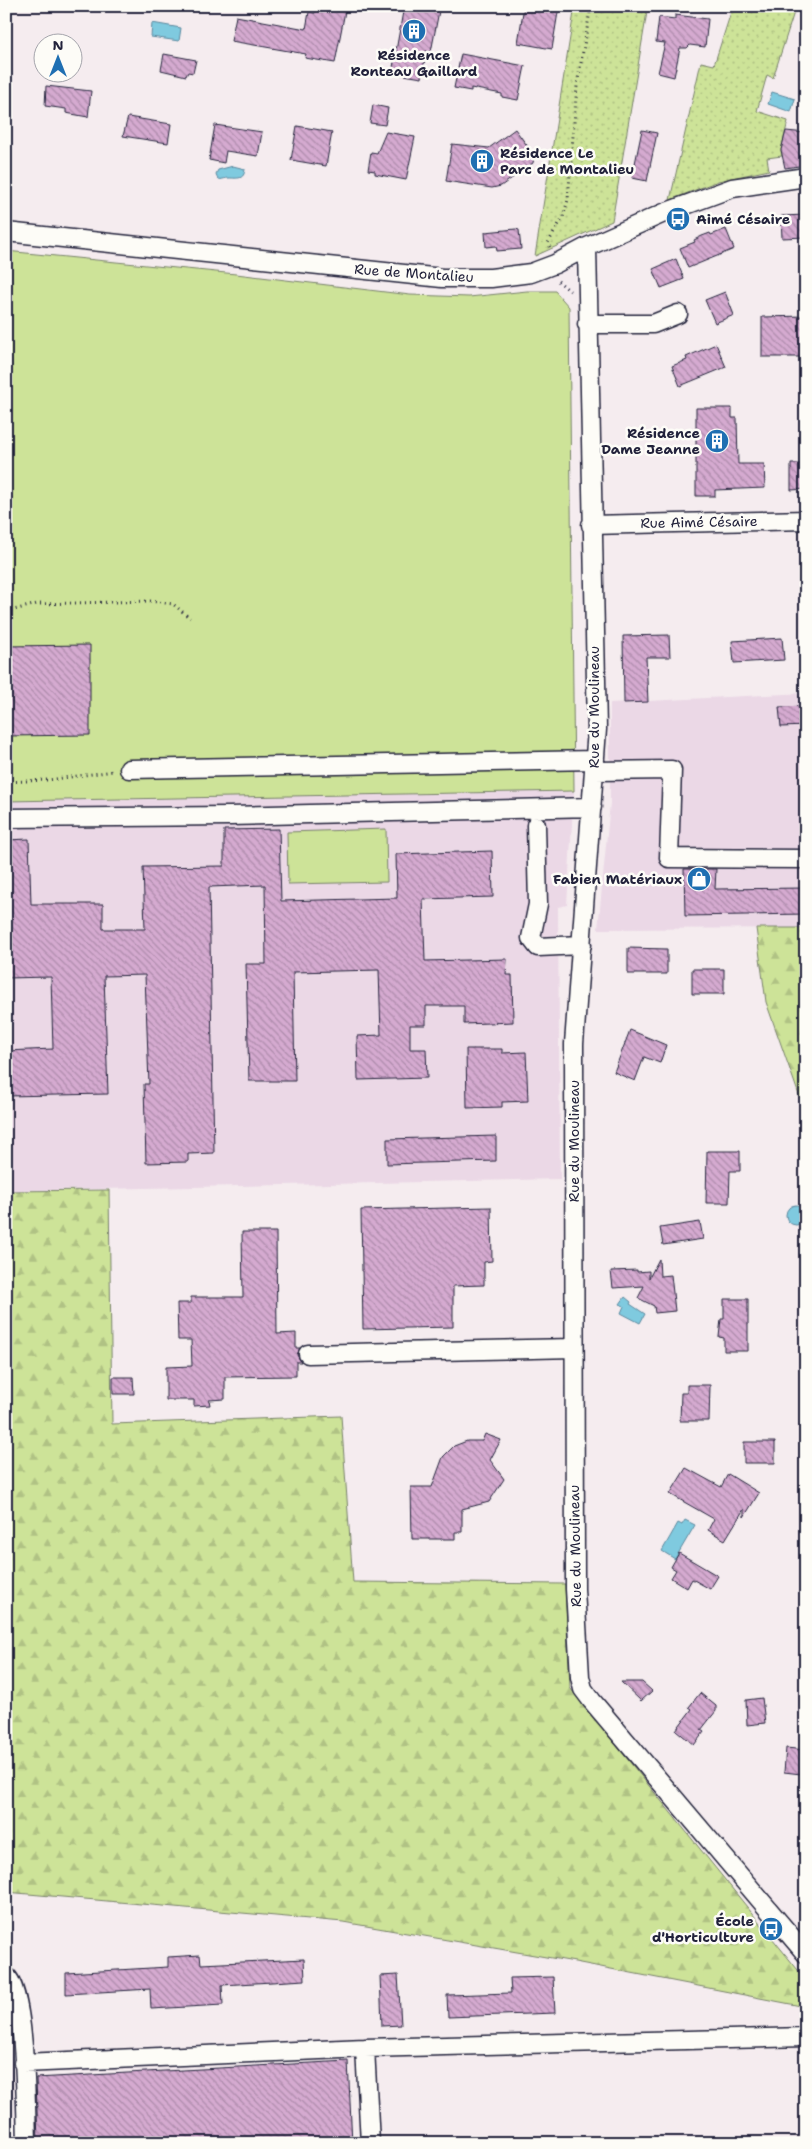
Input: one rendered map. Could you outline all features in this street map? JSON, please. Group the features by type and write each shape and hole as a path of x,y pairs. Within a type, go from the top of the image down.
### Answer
{"street":[{"name":"Rue de Montalieu","path":"6,232 442,278 491,278 531,273 553,273 587,247 664,213 732,188 806,177"},
{"name":"Rue du Moulineau","path":"587,247 587,324 597,729 574,1044 575,1588 580,1677 584,1689 806,1954"},
{"path":"587,324 653,324 678,314"},
{"name":"Rue Aimé Césaire","path":"592,525 806,520"},
{"path":"129,769 595,766 672,770 669,858 806,859"},
{"path":"6,818 230,816 592,807"},
{"path":"536,824 538,904 530,938 538,947 582,945"},
{"path":"308,1354 574,1348"},
{"path":"6,1976 9,1978 15,1993 21,2023 27,2143"},
{"path":"23,2063 365,2048 806,2038"},
{"path":"365,2048 370,2143"}],"path":[{"path":"572,295 553,273 548,243 563,217 568,200 577,85 591,6"},
{"path":"553,273 560,282"},
{"path":"6,612 36,604 150,601 173,604 190,618"},
{"path":"6,782 48,780 129,769"}],"shaded area":[{"path":"806,693 806,928 598,929 610,803 610,703"},
{"path":"574,791 567,905 558,907 560,1179 6,1191 6,801"},
{"path":"6,2005 16,2143 6,2143"}],"green space":[{"path":"575,6 648,6 612,221 535,256"},
{"path":"733,6 796,6 773,78 767,75 757,111 788,121 781,150 782,156 767,158 769,170 718,181 670,200 701,62 714,65"},
{"path":"6,251 236,274 410,295 469,297 527,291 555,291 569,307 574,791 6,801"},
{"path":"386,829 387,882 288,884 287,832"},
{"path":"756,928 806,928 806,1115 766,1002"},
{"path":"109,1190 112,1424 341,1416 353,1582 565,1584 570,1688 806,1980 806,2007 575,1962 343,1922 6,1892 6,1191"}],"water":[{"path":"152,23 181,28 179,41 151,37"},
{"path":"772,92 795,99 791,112 768,104"},
{"path":"233,166 245,169 242,177 218,178 216,174 218,170"},
{"path":"796,1205 803,1208 806,1215 803,1222 796,1225 789,1222 786,1215 789,1208"},
{"path":"625,1297 631,1302 630,1304 645,1314 640,1323 621,1313 624,1306 620,1304"},
{"path":"685,1520 695,1525 675,1559 662,1551 678,1523 682,1525"}],"building":[{"path":"316,6 346,6 335,63 305,58 306,54 231,41 236,16 306,29 309,12 315,13"},
{"name":"Résidence Ronteau Gaillard","path":"404,6 431,6 430,10 439,11 431,52 426,51 422,78 392,73"},
{"path":"524,6 559,6 552,49 518,43"},
{"path":"675,15 708,19 705,47 690,45 687,48 680,48 674,77 658,73 665,43 656,42 659,17 675,19"},
{"path":"164,54 196,60 193,73 188,72 186,76 161,70"},
{"path":"461,54 525,66 518,100 502,97 502,94 471,88 471,91 454,88"},
{"path":"46,86 91,91 88,117 66,113 66,109 45,106"},
{"path":"373,105 388,108 385,125 370,123"},
{"path":"128,117 171,124 168,143 123,136"},
{"path":"215,125 262,132 258,156 226,151 224,163 209,160"},
{"path":"297,126 332,132 326,166 291,160"},
{"name":"Résidence Le Parc de Montalieu","path":"515,129 534,155 533,163 501,186 492,188 446,181 452,144 489,148"},
{"path":"642,130 657,133 647,181 632,178"},
{"path":"786,131 806,133 806,165 785,168 781,150"},
{"path":"386,132 415,137 406,180 375,174 375,171 368,170 371,152 377,153"},
{"path":"806,215 806,237 782,238 781,216"},
{"path":"726,229 734,249 688,268 680,248 695,242 694,240 702,236 710,233 711,235"},
{"path":"519,230 521,249 497,251 496,246 486,247 485,232"},
{"path":"676,259 684,279 661,288 653,269"},
{"path":"725,292 734,315 715,323 705,300"},
{"path":"806,316 806,357 762,357 762,317"},
{"path":"716,344 726,367 680,386 672,366 687,360 686,357"},
{"name":"Résidence Dame Jeanne","path":"696,408 732,408 732,418 737,418 738,464 764,464 765,488 715,490 715,496 696,496"},
{"path":"791,464 806,464 806,489 791,490"},
{"path":"669,635 670,657 646,657 648,702 624,703 623,636"},
{"path":"782,638 784,660 734,663 732,641"},
{"path":"90,645 90,735 6,736 6,646"},
{"path":"806,706 806,726 781,727 779,707"},
{"path":"279,829 281,901 397,898 396,854 492,851 493,897 423,899 425,961 507,959 506,975 512,975 513,1022 464,1024 464,1006 426,1006 426,1025 410,1025 410,1049 426,1049 427,1078 358,1080 357,1036 381,1035 379,970 293,972 295,1081 249,1081 246,964 266,964 265,885 209,887 214,1153 188,1154 188,1162 146,1163 144,1084 149,1084 145,975 104,976 108,1094 6,1096 6,1051 53,1049 51,977 6,978 6,840 29,839 31,904 103,904 103,929 145,929 143,867 224,866 224,830"},
{"path":"684,869 716,869 715,889 806,888 806,914 685,916"},
{"path":"628,948 667,949 667,974 628,974"},
{"path":"692,969 724,969 724,994 692,994"},
{"path":"630,1030 666,1045 660,1063 644,1057 635,1081 614,1072"},
{"path":"466,1049 502,1049 502,1053 526,1052 528,1101 502,1102 502,1107 467,1108"},
{"path":"496,1136 496,1161 387,1164 387,1139"},
{"path":"707,1151 740,1151 740,1171 730,1171 729,1203 706,1203"},
{"path":"491,1207 492,1261 484,1262 484,1285 453,1286 453,1327 363,1329 361,1210"},
{"path":"700,1222 703,1239 663,1245 660,1228"},
{"path":"242,1232 276,1232 277,1334 296,1333 296,1348 300,1348 297,1355 301,1362 296,1362 296,1376 225,1377 225,1399 209,1400 210,1405 194,1406 194,1400 166,1400 166,1367 192,1366 191,1340 178,1340 177,1303 191,1303 191,1297 243,1297"},
{"path":"659,1259 660,1276 671,1275 675,1311 655,1313 654,1306 638,1298 644,1286 613,1288 611,1271 649,1271 649,1278"},
{"path":"724,1299 748,1299 748,1351 724,1351 724,1338 719,1337 721,1319 724,1319"},
{"path":"113,1377 133,1377 134,1394 113,1394"},
{"path":"687,1385 710,1385 709,1421 680,1421 681,1393 687,1393"},
{"path":"485,1434 501,1440 490,1460 504,1479 489,1502 462,1509 462,1532 455,1532 455,1539 412,1539 411,1487 432,1487 443,1457 454,1446 467,1441 482,1441"},
{"path":"744,1442 775,1442 775,1463 744,1463"},
{"path":"686,1468 721,1487 728,1474 759,1493 744,1517 744,1509 725,1540 708,1530 714,1519 670,1494"},
{"path":"679,1553 718,1576 710,1589 692,1579 687,1588 671,1578 676,1570 671,1567"},
{"path":"621,1682 642,1682 652,1691 641,1701"},
{"path":"700,1693 716,1706 716,1711 701,1730 704,1732 694,1745 676,1730 692,1709 689,1707"},
{"path":"762,1698 765,1723 747,1725 746,1700"},
{"path":"786,1748 806,1750 806,1767 802,1767 801,1774 784,1772"},
{"path":"200,1955 201,1964 304,1959 305,1980 222,1985 223,2005 151,2009 150,1989 66,1994 66,1973 168,1967 168,1957"},
{"path":"398,1975 401,2025 382,2026 380,1976"},
{"path":"553,1977 555,2013 448,2017 447,1995 511,1993 510,1978"},
{"path":"348,2061 352,2143 38,2143 36,2078"}],"place":[{"name":"Résidence Ronteau Gaillard","path":"414,31"},
{"name":"Résidence Le Parc de Montalieu","path":"482,161"},
{"name":"Aimé Césaire","path":"678,219"},
{"name":"Résidence Dame Jeanne","path":"717,441"},
{"name":"Fabien Matériaux","path":"699,879"},
{"name":"École d'Horticulture","path":"771,1929"}]}
